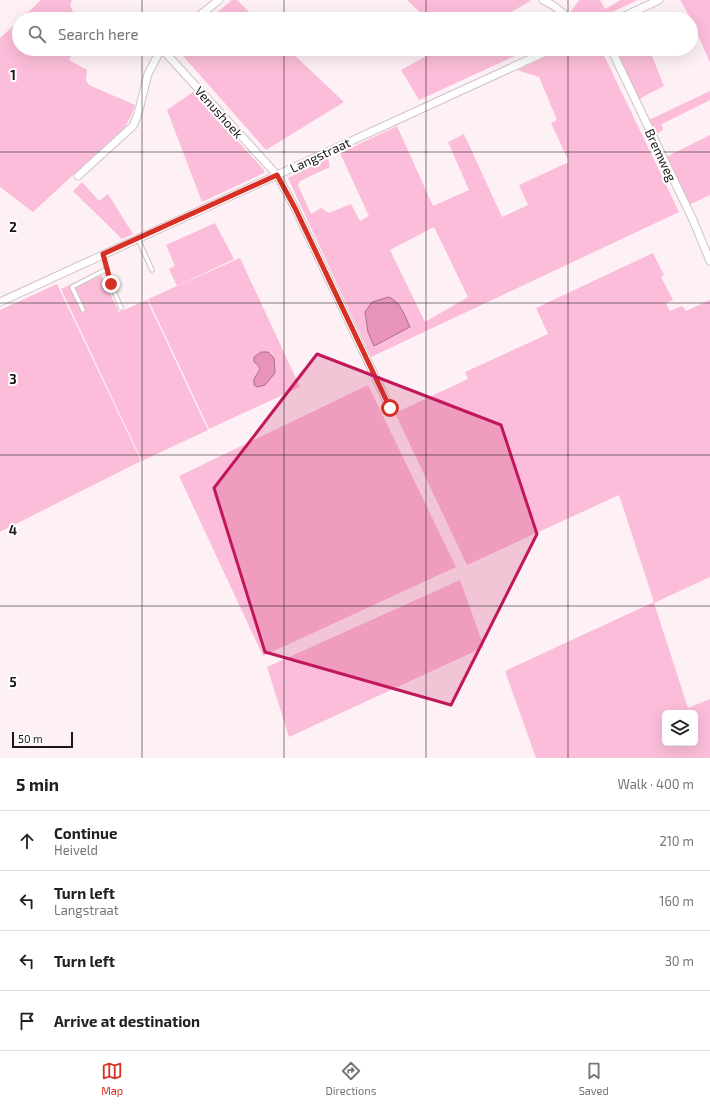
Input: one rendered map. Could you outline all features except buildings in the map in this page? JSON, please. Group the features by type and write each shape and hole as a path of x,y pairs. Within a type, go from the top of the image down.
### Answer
{"street":[{"path":"204,12 219,0"},
{"path":"543,0 561,12"},
{"path":"633,12 659,0"},
{"name":"Venushoek","path":"78,176 132,126 138,114 148,74 157,56"},
{"name":"Venushoek","path":"167,56 277,175 295,208 390,408"},
{"name":"Langstraat","path":"0,302 537,56"},
{"name":"Bremweg","path":"614,56 693,220 710,261"}],"lane":[{"path":"138,239 152,270"},
{"path":"103,254 111,284 122,308"},
{"path":"83,310 72,287 107,269"}],"highlighted area":[{"path":"317,354 501,425 537,534 451,705 265,652 214,488"}],"shaded area":[{"path":"41,0 72,0 70,6 73,12 28,12"},
{"path":"232,0 237,0 249,12 217,12"},
{"path":"407,0 531,1 511,12 420,12"},
{"path":"579,0 600,0 605,9 621,0 638,0 612,12 570,12"},
{"path":"680,0 710,0 710,63 698,35 698,12 687,12"},
{"path":"12,27 12,56 71,56 69,60 87,70 86,80 89,85 135,105 125,127 33,212 0,187 0,38"},
{"path":"183,56 295,56 344,102 266,150"},
{"path":"426,56 515,56 419,100 401,70"},
{"path":"548,56 604,56 679,212 371,357 288,178 328,158 330,167 300,181 298,185 311,214 321,208 329,213 351,204 360,221 369,216 340,153 397,126 433,206 469,190 448,142 464,134 502,217 528,205 519,185 569,162 551,123 557,120 539,77 517,70","holes":["434,227 468,297 425,322 390,250","389,297 393,299 403,310 388,339 374,346 368,332"]},
{"path":"619,56 652,56 664,86 639,99"},
{"path":"710,91 710,100 662,124 663,130 656,134 649,120"},
{"path":"193,92 264,170 264,173 202,202 167,110"},
{"path":"710,135 710,195 689,205 666,157"},
{"path":"82,182 99,201 108,194 133,234 122,239 73,191"},
{"path":"215,223 234,259 177,286 169,269 175,266 166,245"},
{"path":"653,253 664,275 661,277 673,300 666,303 670,311 682,306 686,311 710,300 710,577 654,603 688,708 710,699 710,758 536,758 505,671 654,602 619,495 467,565 395,413 468,379 465,372 548,334 536,308"},
{"path":"240,258 300,387 209,429 148,299"},
{"path":"99,271 119,312 147,300 208,430 142,461 61,289"},
{"path":"57,284 141,461 0,532 0,310"},
{"path":"389,297 400,306 410,327 374,346 368,332 365,312 372,302"},
{"path":"261,352 268,352 274,358 275,373 265,385 257,387 254,385 254,379 260,369 254,362 254,357"},
{"path":"368,385 456,567 263,656 179,476"},
{"path":"460,580 484,647 289,737 267,667"}],"route":[{"path":"111,284 103,254 277,175 295,208 376,375 390,408"}]}
